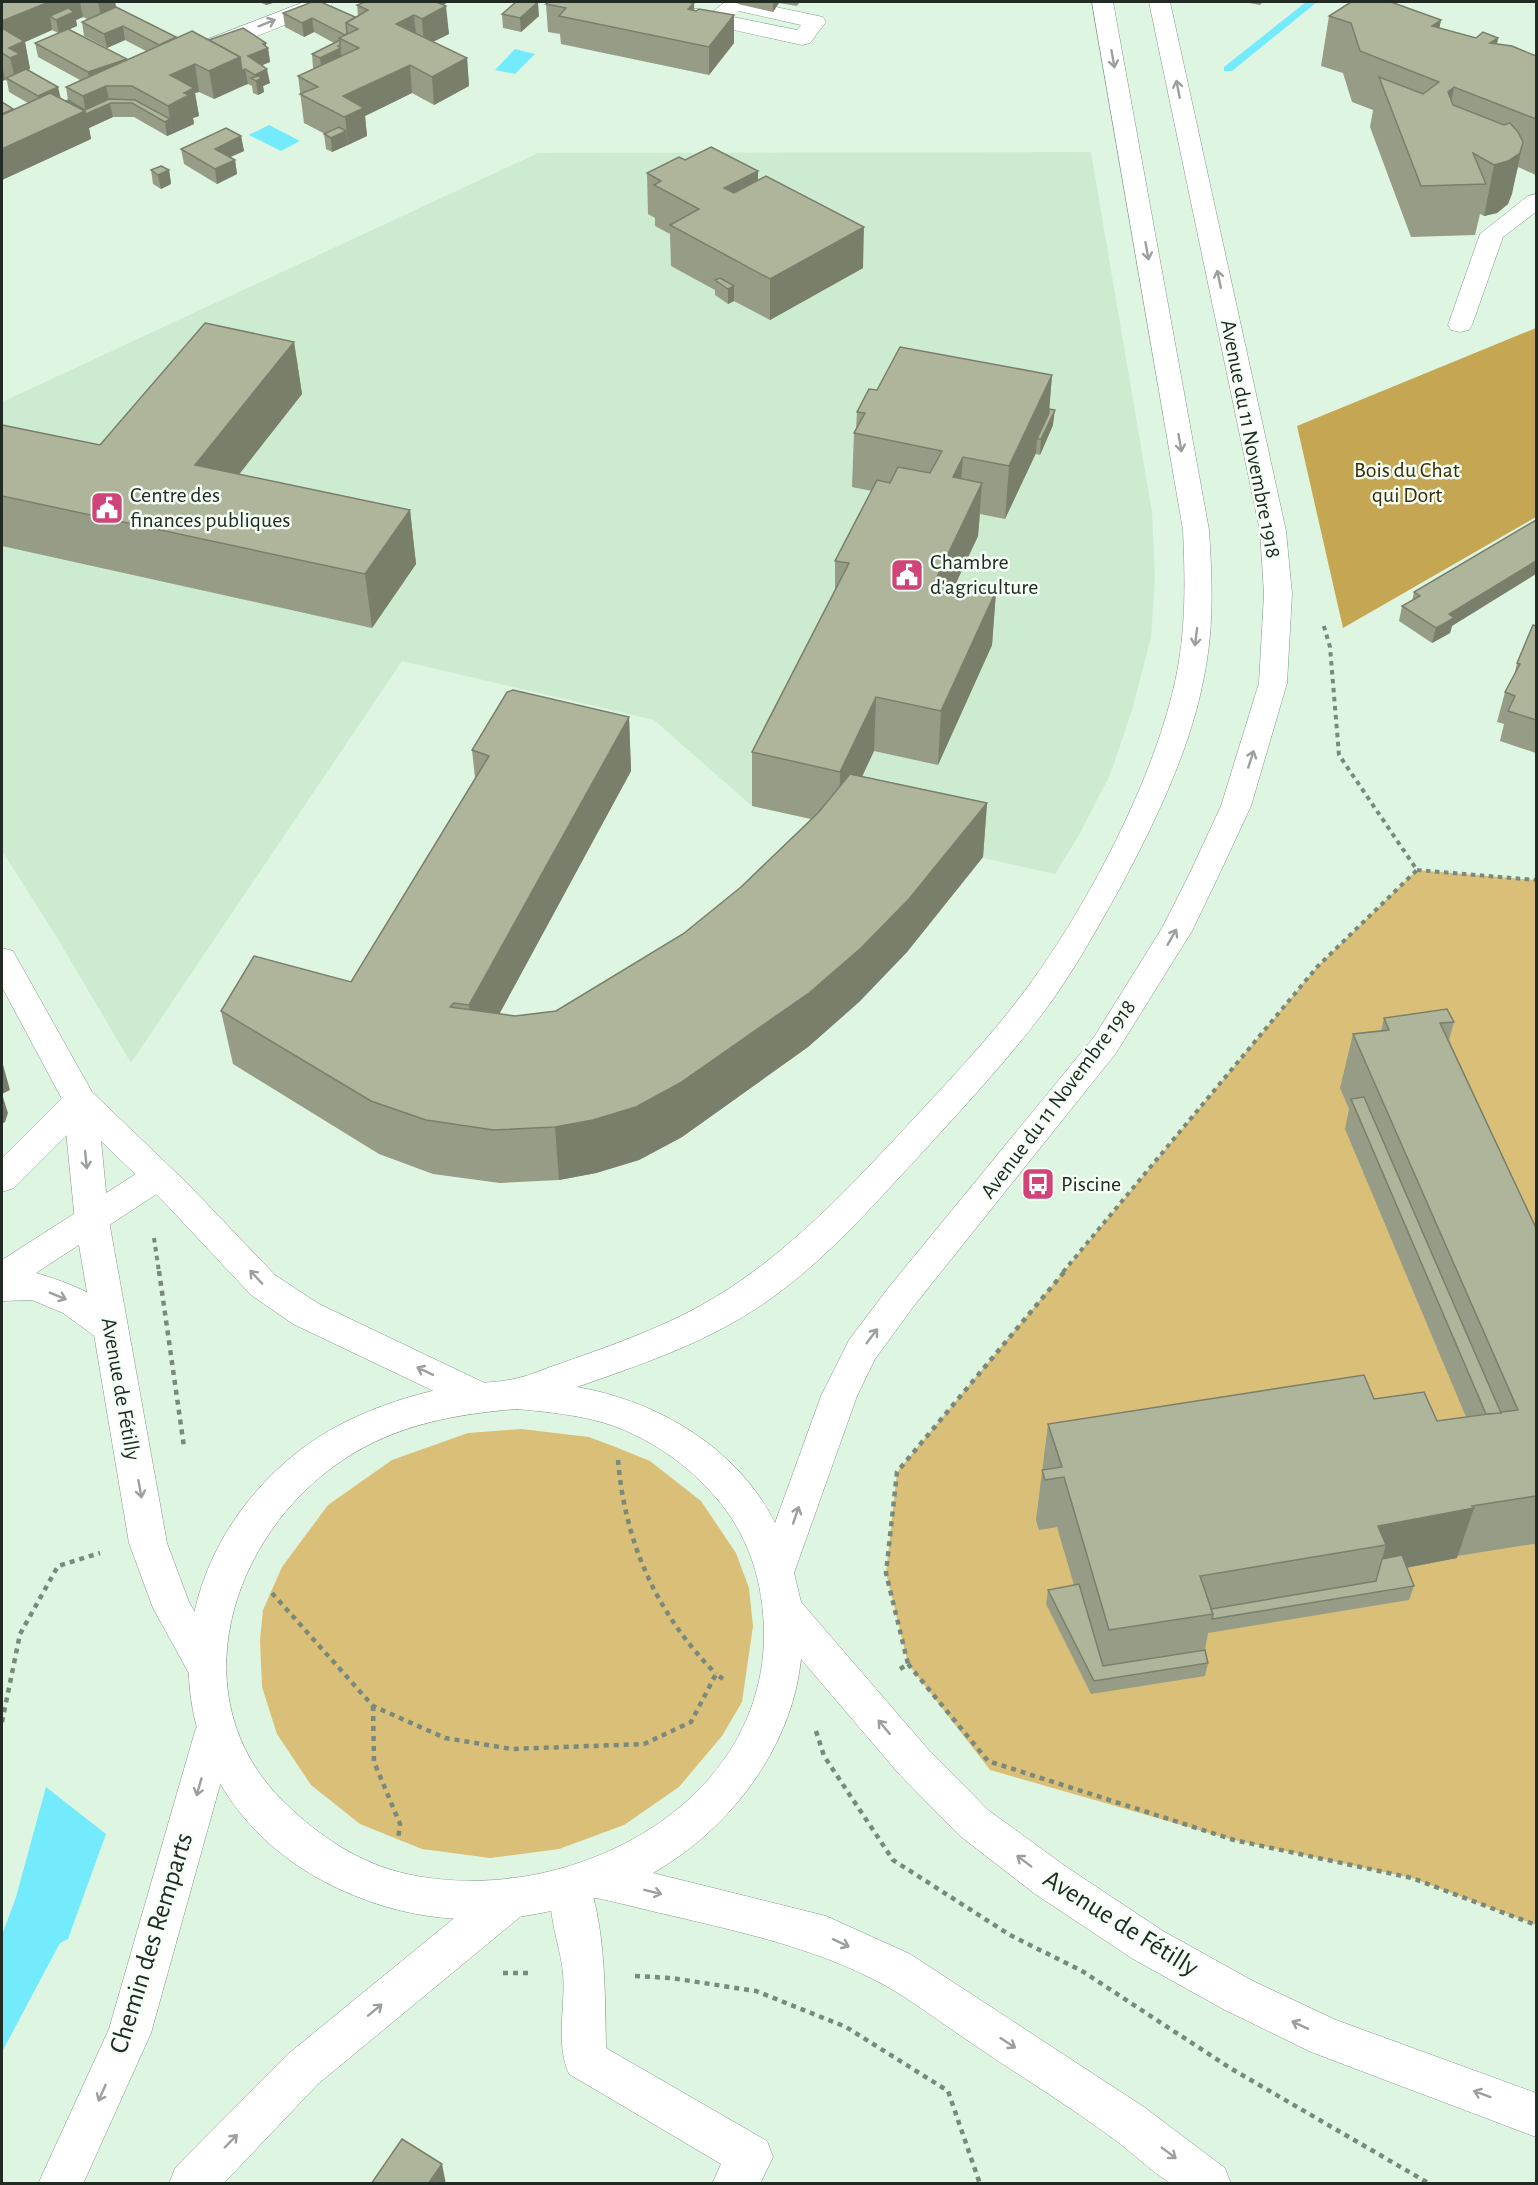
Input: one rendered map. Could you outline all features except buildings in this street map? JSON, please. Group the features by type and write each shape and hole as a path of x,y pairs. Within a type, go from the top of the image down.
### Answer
{"main road":[{"path":"186,57 322,2"},
{"path":"634,2 717,19"},
{"path":"517,1394 675,1335 740,1302 795,1259 848,1210 976,1073 1027,1011 1071,946 1125,850 1155,785 1178,723 1191,674 1200,590 1196,530 1102,2"},
{"name":"Avenue du 11 Novembre 1918","path":"777,1570 835,1406 862,1350 901,1298 1105,1046 1176,931 1236,806 1273,683 1278,594 1273,531 1160,2"},
{"path":"1460,325 1492,234 1536,201"},
{"name":"Avenue de Fétilly","path":"2,959 80,1101 175,1192 263,1285 306,1314 478,1396"},
{"path":"2,1179 80,1101"},
{"name":"Avenue de Fétilly","path":"80,1101 92,1221 148,1543 172,1608 205,1665"},
{"path":"2,1277 157,1177"},
{"path":"2,1287 34,1286 75,1303 110,1328"},
{"path":"517,1394 581,1401 641,1421 688,1447 727,1482 758,1523 777,1570 786,1613 784,1661 772,1710 745,1762 706,1809 656,1849 583,1883 511,1898 441,1899 375,1885 320,1859 274,1823 238,1780 215,1731 207,1699 205,1665 211,1609 232,1553 266,1505 310,1463 361,1431 418,1408 478,1396 517,1394"},
{"name":"Avenue de Fétilly","path":"786,1613 913,1761 974,1823 1050,1880 1148,1945 1238,1995 1326,2037 1536,2115"},
{"name":"Chemin des Remparts","path":"60,2184 129,2034 215,1731"},
{"path":"583,1883 585,2059 751,2157 734,2184"},
{"path":"583,1883 826,1936 894,1968 1128,2122 1209,2184"},
{"path":"191,2184 303,2069 511,1898"}],"path":[{"path":"1417,870 1536,880"},
{"path":"148,1228 154,1238 184,1448"},
{"path":"641,1421 618,1448 619,1486 625,1520 637,1560 671,1620 694,1654 716,1674 772,1710 815,1729 824,1756 893,1860 1010,1935 1082,1971 1230,2068 1430,2184"},
{"path":"2,1722 20,1634 58,1566 88,1555"},
{"path":"266,1585 373,1706 446,1738 512,1749 644,1744 691,1722 716,1674"},
{"path":"908,1664 988,1761 1234,1839 1412,1878 1536,1925"}],"shaded area":[{"path":"1091,152 1152,512 1155,577 1151,638 1132,710 1110,775 1079,835 1055,874 752,806 654,720 402,661 131,1063 53,931 2,851 2,402 538,153"},
{"path":"1417,870 1536,880 1536,1925 1412,1878 1234,1840 990,1770 908,1664 886,1573 897,1472 1317,967"},
{"path":"521,1429 589,1437 618,1448 650,1461 701,1501 736,1553 749,1588 753,1626 742,1702 722,1736 679,1787 624,1825 559,1849 490,1858 422,1849 360,1824 311,1785 277,1734 262,1687 260,1640 263,1610 282,1567 328,1505 392,1460 468,1433"}],"green space":[{"name":"Bois du Chat qui Dort","path":"1536,328 1536,517 1343,628 1297,426"}],"water":[{"path":"515,49 535,54 515,74 495,70"},
{"path":"269,125 300,141 281,151 249,135"},
{"path":"46,1787 106,1834 68,1939 60,1943 2,2052 2,1935 16,1897"}],"waterway":[{"path":"1228,69 1312,2"}],"place":[{"name":"Centre des finances publiques","path":"107,508"},
{"name":"Chambre d'agriculture","path":"907,575"},
{"name":"Piscine","path":"1038,1184"}]}
